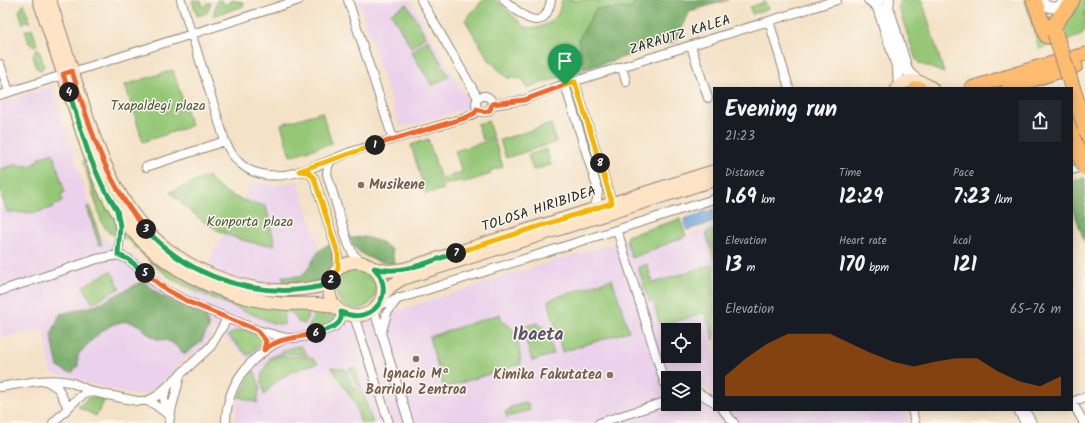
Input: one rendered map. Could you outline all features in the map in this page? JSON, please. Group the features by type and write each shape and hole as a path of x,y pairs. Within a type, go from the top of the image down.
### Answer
{"highway":[{"path":"1039,1 1052,32 1071,87"},
{"path":"1064,87 1052,32 1057,19 1065,12 1067,1"},
{"path":"1073,92 1085,127"},
{"path":"1073,115 1085,151"},
{"path":"1073,139 1085,167"}],"main road":[{"path":"39,0 107,170 125,204 160,244 190,265 211,275 249,287 271,291 295,291 330,284"},
{"path":"50,0 89,155 102,185 126,224 155,252 185,274 207,285 246,298 270,302 319,304 354,316 368,314 378,303 381,278 374,268 362,262 352,262 338,269 330,284 331,298 339,310"},
{"path":"974,87 1034,68 1085,48"},
{"path":"1034,68 1083,60"},
{"path":"1011,87 1048,75 1083,60"},
{"path":"898,87 918,86"},
{"name":"TOLOSA HIRIBIDEA","path":"374,268 388,271 404,269 713,171"},
{"name":"TOLOSA HIRIBIDEA","path":"378,303 391,286 402,279 713,180"}],"street":[{"path":"181,0 225,141 235,159 249,170 260,174 273,176 316,166 350,153 465,118 475,113 478,98 421,0"},
{"path":"0,95 68,72 299,0"},
{"path":"348,0 393,139"},
{"path":"504,0 527,19 535,20 544,16 549,8 551,0"},
{"name":"ZARAUTZ KALEA","path":"492,104 524,100 565,85 837,0"},
{"path":"868,0 884,3"},
{"path":"1039,1 1052,8 1067,1"},
{"path":"884,3 908,72 918,86"},
{"path":"884,3 898,69 898,87"},
{"path":"769,21 789,87"},
{"path":"691,46 708,98"},
{"path":"0,64 9,92"},
{"name":"ZARAUTZ KALEA","path":"622,67 626,82"},
{"path":"575,82 612,203"},
{"path":"565,85 598,190 594,208"},
{"path":"477,109 485,112 490,110 492,104 487,97 478,98"},
{"path":"146,167 225,141"},
{"path":"338,269 338,254 314,178 316,166 323,158 350,153"},
{"path":"332,160 328,166 327,174 348,243 354,254 362,262"},
{"path":"1073,170 1085,167"},
{"path":"299,171 308,172 314,178"},
{"path":"409,423 381,336 378,303 713,199"},
{"path":"117,210 120,226 118,255"},
{"path":"616,230 661,372"},
{"path":"0,291 97,259 118,255 128,259 151,279 167,290 191,303 227,319 257,330 286,338 303,337 334,327 340,321 339,310"},
{"path":"381,336 387,314 398,298"},
{"path":"354,316 389,423"},
{"path":"147,401 161,396 167,388 211,346 227,319"},
{"path":"257,330 266,341 264,350"},
{"path":"226,423 227,408 234,386 250,361 264,350 286,338"},
{"path":"168,423 169,409 180,376"},
{"path":"0,387 46,381 70,382 93,392 124,399 147,401 169,409"},
{"path":"46,381 58,388 68,408"},
{"path":"53,423 84,394 93,392"},
{"path":"701,394 713,401"},
{"path":"161,396 169,409"},
{"path":"1073,402 1085,397"},
{"path":"599,423 661,403"},
{"path":"1073,404 1084,423"},
{"path":"724,411 734,423"},
{"path":"912,411 915,423"},
{"path":"1019,411 1025,423"},
{"path":"1026,411 1032,423"}],"shaded area":[{"path":"358,0 410,0 468,101 466,108 405,127 399,125"},
{"path":"52,86 99,235 133,256 172,286 191,296 251,182 277,186 298,181 327,273 319,280 325,310 352,326 515,273 684,222 687,235 713,226 713,394 701,383 701,371 661,371 661,411 701,411 701,401 713,408 713,411 716,411 726,423 234,423 238,400 246,383 256,370 250,361 211,326 210,336 204,346 181,362 162,383 150,392 139,395 123,393 51,373 44,329 0,338 0,103"},
{"path":"730,411 905,411 908,423 739,423"}],"green space":[{"path":"192,0 201,0 202,5 206,7 207,3 211,3 207,13 197,16"},
{"path":"217,0 222,0 225,5 230,3 231,0 243,2 244,6 213,16"},
{"path":"483,0 496,0 525,27 537,28 549,23 558,14 562,0 634,0 633,8 578,40 585,69 526,88 523,79 507,78 489,60 465,20"},
{"path":"634,0 728,0 690,11 676,41 585,69 578,40 596,9 633,8"},
{"path":"900,0 922,0 944,73 919,63 916,60 898,6"},
{"path":"1025,0 1029,0 1035,19 1059,25 1077,0 1085,0 1085,30 1080,36 1039,49"},
{"path":"765,2 768,9 752,14 750,7"},
{"path":"24,4 30,22 25,21 23,24 19,11"},
{"path":"407,4 426,37 411,47 391,13"},
{"path":"32,28 37,45 35,46 29,43 25,30 30,30"},
{"path":"428,40 449,76 432,86 411,51"},
{"path":"36,49 39,49 44,66 41,70 36,68 33,56"},
{"name":"Txapaldegi plaza","path":"173,70 191,126 143,142 125,85"},
{"path":"322,112 332,143 290,156 281,124"},
{"path":"488,121 493,137 483,140 477,124"},
{"path":"551,124 556,142 506,158 500,140"},
{"path":"428,139 444,189 426,194 411,145"},
{"path":"494,139 503,167 490,171 491,174 463,183 462,180 445,185 443,178 462,172 455,151"},
{"path":"546,149 551,165 533,170 528,155"},
{"path":"53,153 65,193 60,194 63,200 57,205 43,211 29,213 7,212 0,190 0,169 18,164 22,166 33,165 41,157"},
{"path":"87,159 114,214 118,236 109,233 102,223 83,161"},
{"name":"Konporta plaza","path":"208,176 220,188 234,197 266,206 275,245 244,241 217,230 193,213 170,192"},
{"path":"1084,177 1085,180 1085,243 1073,209 1073,181"},
{"path":"90,206 102,245 99,245 87,207"},
{"path":"680,219 686,236 632,258 626,241 627,236"},
{"path":"123,224 176,273 311,308 304,325 302,322 299,323 292,312 284,312 284,325 273,323 200,293 173,280 149,261 128,240 122,238"},
{"path":"713,230 713,257 706,233"},
{"path":"365,237 381,242 392,250 394,264 374,260 362,254 350,238"},
{"path":"332,243 332,266 322,279 310,284 285,287 282,276 302,275 308,269 321,249"},
{"path":"647,264 653,283 713,264 713,337 705,313 670,323 661,323 660,326 653,301 649,302 638,267"},
{"path":"356,269 364,271 370,275 374,281 376,289 374,297 370,303 364,307 356,309 348,307 342,303 338,297 336,289 338,281 342,275 348,271"},
{"path":"111,271 120,288 92,303 83,286"},
{"path":"612,279 629,331 562,352 548,300"},
{"path":"143,281 162,296 206,317 209,327 201,342 185,354 170,342 151,336 136,324 125,322 117,323 102,331 78,355 78,366 73,372 67,372 58,367 51,335 60,314 97,305"},
{"path":"316,308 333,314 335,321 333,324 308,333 307,332"},
{"path":"500,314 502,322 512,328 515,333 519,345 521,364 444,388 429,337"},
{"path":"538,323 547,331 554,354 532,361 522,327"},
{"path":"244,330 260,336 264,342 261,348 259,346 248,356 228,336 235,331"},
{"path":"300,346 308,355 287,353 269,358 290,348"},
{"path":"282,356 310,357 318,363 302,368 281,378 269,388 264,395 261,376 269,360"},
{"path":"331,367 345,369 352,385 363,394 373,423 361,423 355,403"},
{"path":"355,367 362,390 355,383 349,369"},
{"path":"254,370 260,386 257,403 239,397"},
{"path":"93,397 105,400 96,416 78,407 86,399"},
{"path":"527,402 530,410 507,417 505,412 510,410 509,408"}],"water":[{"path":"713,209 713,222 687,230 684,219"}],"place":[{"name":"Musikene","path":"361,185"},
{"name":"Ignacio Mª Barriola Zentroa","path":"416,359"},
{"name":"Kimika Fakutatea","path":"610,375"}],"district":[{"name":"Ibaeta","path":"538,335"}],"route":[{"path":"72,71 99,152 107,170 120,197 134,217 150,234 172,253 190,265 211,275 233,283 271,291 313,289 330,284 331,278 338,269 338,254 314,178 308,172 299,171 350,153 465,118 475,113 477,109 482,112 488,112 492,104 524,100 553,88 565,85 575,82 612,203 404,269 388,271 374,268 378,272 383,283 383,295 379,304 374,310 361,316 347,315 341,312 342,315 340,321 334,327 308,336 286,338 264,350 266,341 257,330 191,303 167,290 151,279 128,259 118,255 120,226 117,210 102,185 89,155 63,74 72,71"}]}
